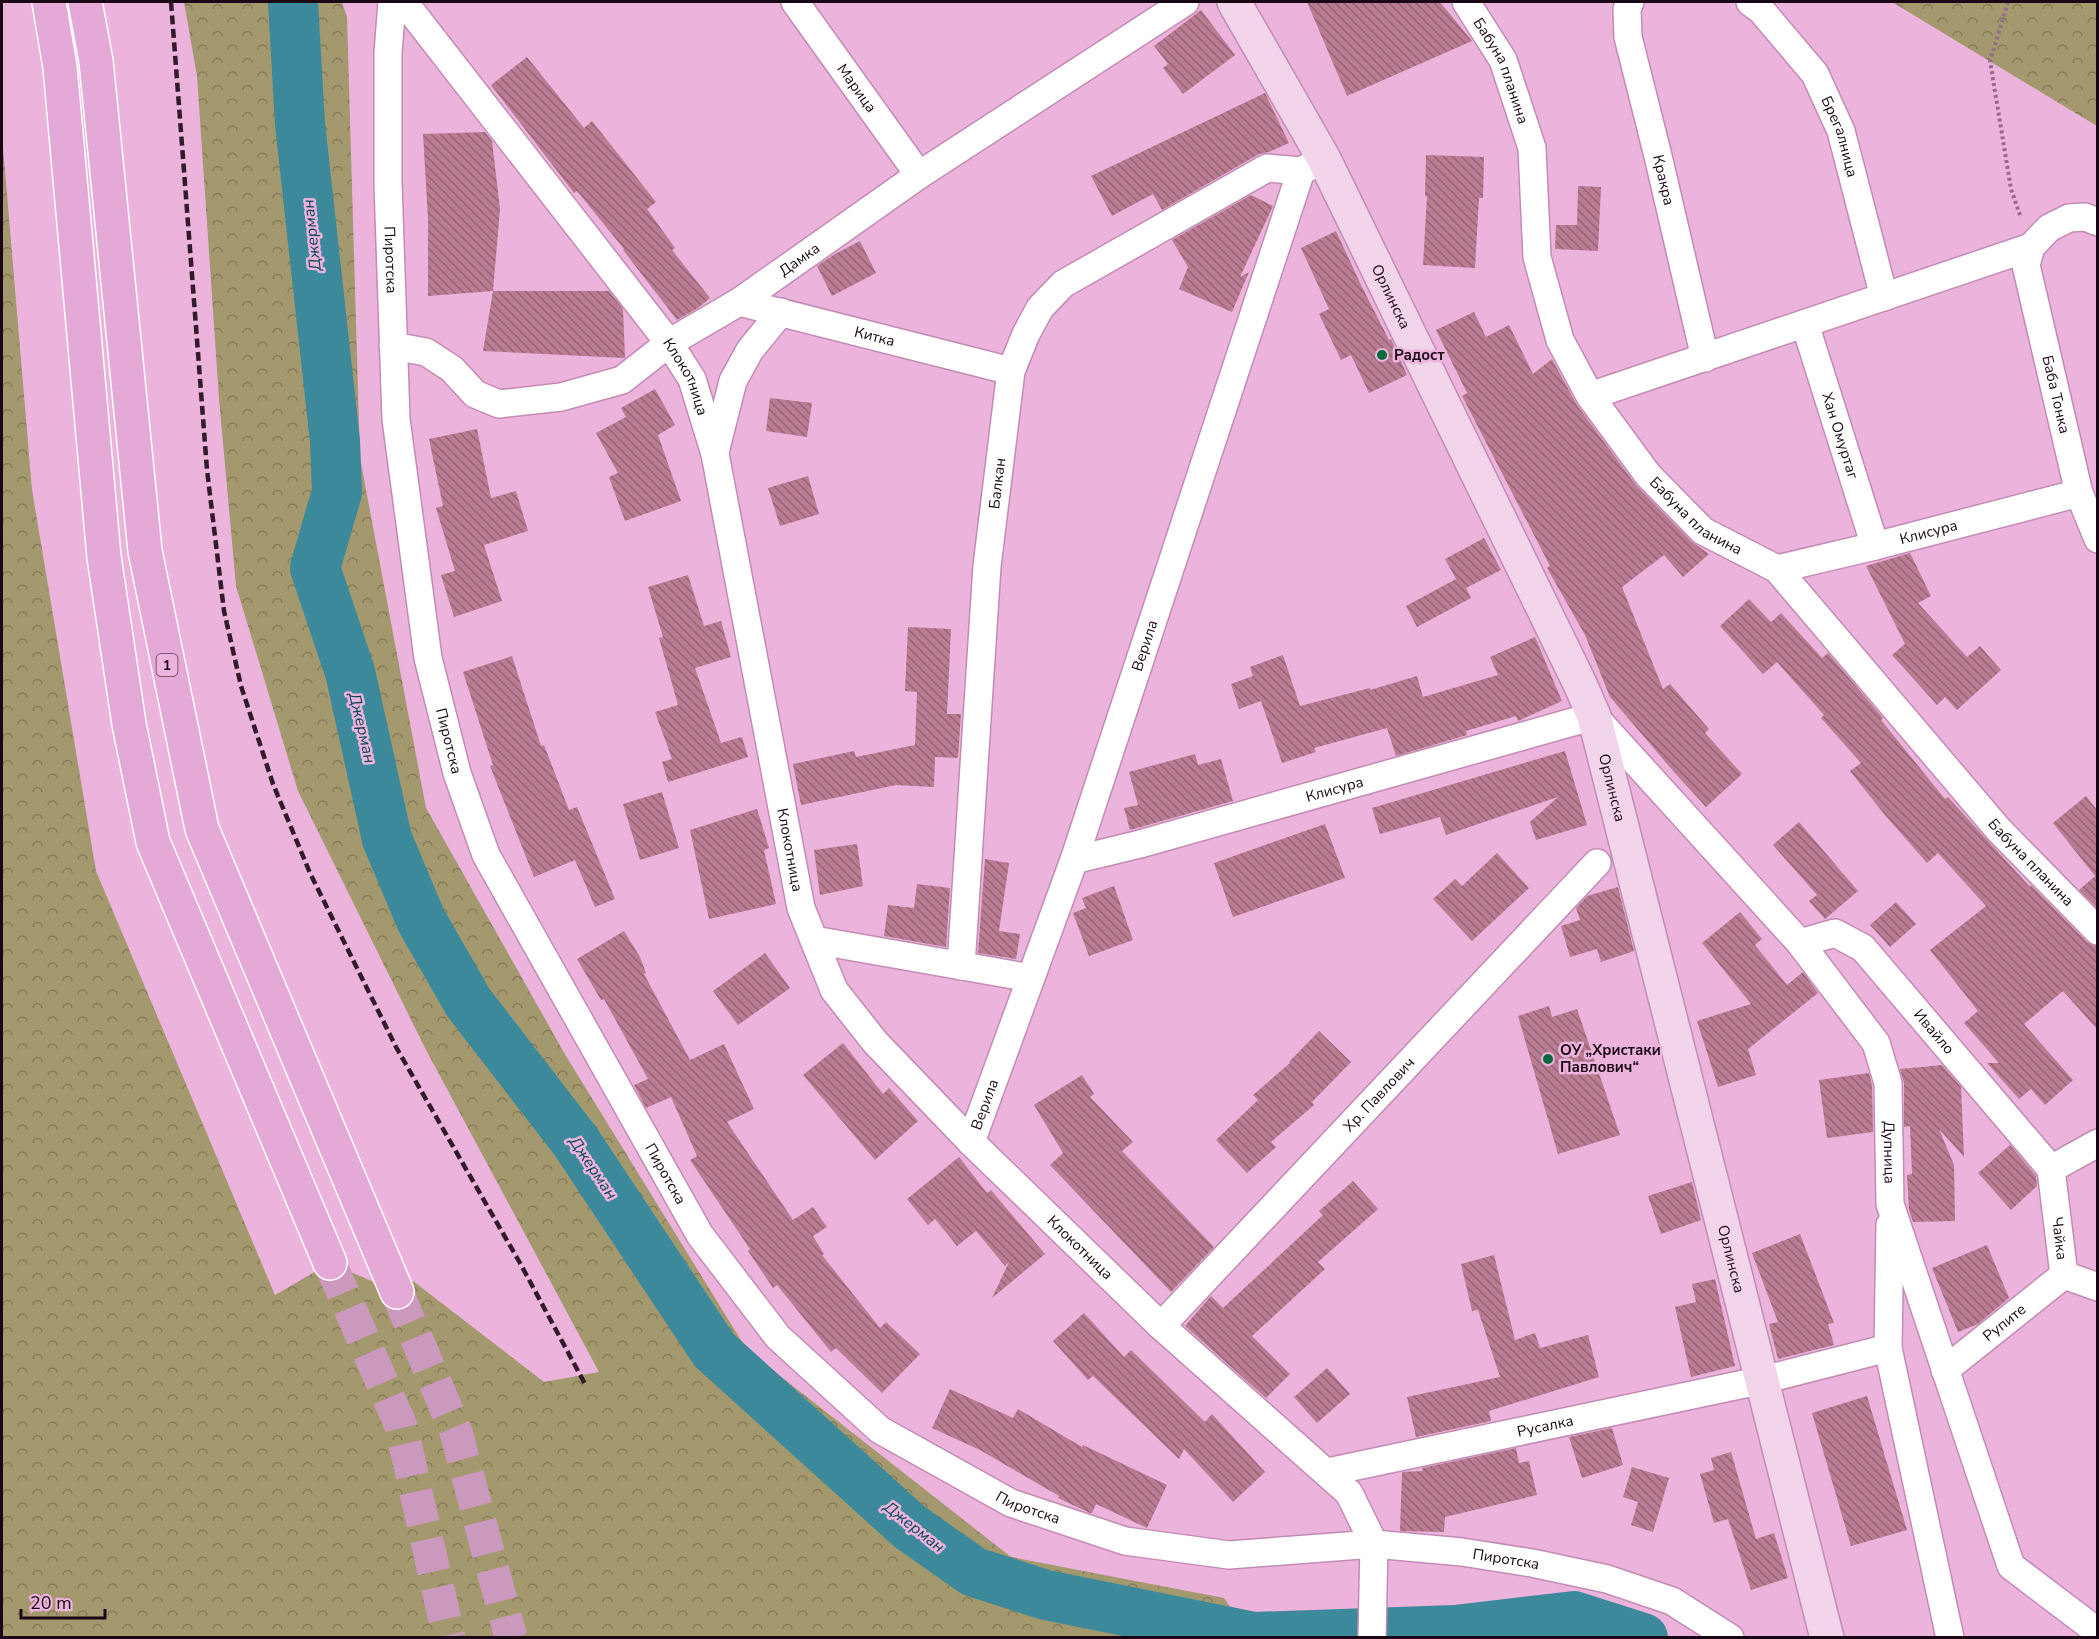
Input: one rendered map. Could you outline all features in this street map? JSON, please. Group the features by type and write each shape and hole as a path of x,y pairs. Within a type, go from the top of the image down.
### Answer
{"main road":[{"path":"49,2 60,67 104,557 129,724 153,842 330,1263"},
{"name":"1","path":"85,2 96,61 145,551 202,829 397,1292"}],"street":[{"name":"Пиротска","path":"392,2 388,53 388,183 396,419 428,658 457,773 486,855 700,1235 778,1338 880,1430 1011,1503 1125,1541 1229,1555 1374,1544 1462,1552 1532,1563 1607,1579 1672,1601 1730,1638"},
{"name":"Клокотница","path":"404,2 669,343 692,379 715,454 801,908 834,990 875,1042 971,1142 1161,1326 1349,1492 1374,1544 1372,1638"},
{"name":"Марица","path":"795,2 919,175"},
{"name":"Дамка","path":"393,346 426,352 452,369 475,394 499,404 561,397 622,380 669,343 739,302 919,175 1185,2"},
{"name":"Орлинска","path":"1234,2 1313,165 1570,662 1594,716 1827,1638"},
{"name":"Бабуна планина","path":"1466,2 1503,60 1532,148 1537,258 1560,340 1590,396 1648,475 1703,531 1777,569 1998,829 2097,931"},
{"name":"Кракра","path":"1629,2 1628,36 1705,358"},
{"name":"Брегалница","path":"1750,2 1761,10 1815,74 1841,131 1884,297"},
{"name":"Балкан","path":"961,966 987,566 1011,371 1026,334 1040,308 1063,284 1267,168 1313,165"},
{"name":"Верила","path":"971,1142 1074,860 1313,165"},
{"path":"1590,396 2031,247 2049,228 2069,218 2085,217 2097,222"},
{"name":"Баба Тонка","path":"2031,247 2026,265 2079,493 2097,539"},
{"name":"Китка","path":"739,302 1011,371"},
{"path":"715,454 733,381 750,350 781,312"},
{"name":"Хан Омуртаг","path":"1805,324 1875,546"},
{"name":"Клисура","path":"1777,569 2079,493"},
{"name":"Клисура","path":"1074,860 1594,716"},
{"name":"Дупница","path":"1594,716 1800,943 1876,1042 1888,1083 1890,1204 2011,1566 2097,1632"},
{"name":"Хр. Павлович","path":"1161,1326 1597,863"},
{"name":"Ивайло","path":"1800,943 1835,933 1863,948 2051,1169"},
{"path":"814,940 1031,978"},
{"path":"2051,1169 2097,1143"},
{"name":"Чайка","path":"2051,1169 2064,1275 2097,1287"},
{"path":"1890,1204 1888,1348 1950,1638"},
{"name":"Рупите","path":"1945,1370 2064,1275"},
{"name":"Русалка","path":"1328,1472 1763,1380 1888,1348"}],"path":[{"path":"2008,2 1990,61 2011,189 2031,247"}],"green space":[{"path":"184,2 342,2 347,17 360,458 426,808 566,1056 747,1350 1011,1557 1224,1598 1251,1637 2,1637 2,135 32,490 96,871 275,1295 330,1263 397,1292 413,1281 544,1382 599,1372 425,1048 298,791 236,586 219,399 197,76"},
{"path":"1892,2 2097,2 2097,126"}],"building":[{"path":"1307,2 1440,2 1472,41 1347,96"},
{"path":"1201,10 1235,55 1183,94 1163,68 1168,64 1154,46"},
{"path":"527,57 584,128 592,121 656,202 647,209 675,248 672,250 710,298 698,308 677,320 624,249 577,191 574,193 491,85"},
{"path":"1265,93 1289,143 1259,154 1162,210 1153,194 1112,216 1091,176"},
{"path":"485,132 492,141 500,209 493,291 428,296 428,219 423,134"},
{"path":"1426,155 1484,157 1483,198 1479,198 1475,268 1423,265 1427,196 1425,196"},
{"path":"1578,186 1601,187 1598,251 1555,249 1556,225 1577,225"},
{"path":"1251,195 1273,206 1240,277 1249,272 1232,312 1179,289 1188,267 1172,240"},
{"path":"1336,231 1407,375 1369,393 1351,355 1341,360 1319,314 1329,309 1301,248"},
{"path":"860,241 876,273 832,296 817,266"},
{"path":"493,291 609,291 623,309 625,358 483,351"},
{"path":"1474,312 1486,337 1509,325 1533,374 1552,359 1577,405 1635,484 1692,542 1709,554 1683,577 1664,555 1622,587 1663,689 1670,684 1709,729 1705,733 1742,774 1706,807 1610,697 1585,635 1547,568 1550,566 1462,396 1467,393 1436,330"},
{"path":"655,389 675,425 658,435 681,501 625,521 609,477 618,473 596,433 626,417 621,408"},
{"path":"770,398 812,403 807,437 766,431"},
{"path":"477,429 491,498 516,491 528,531 484,545 502,601 454,617 441,575 455,571 436,508 443,506 429,439"},
{"path":"808,476 819,514 780,526 768,488"},
{"path":"1484,538 1501,570 1466,588 1471,598 1417,627 1406,606 1456,579 1445,559"},
{"path":"1910,553 1931,596 1918,603 1967,657 1980,646 2001,670 1957,710 1945,697 1937,705 1892,655 1905,644 1866,566"},
{"path":"688,575 704,626 721,621 731,657 695,668 721,743 742,737 748,757 668,782 662,762 672,759 655,712 678,705 659,638 663,637 648,587"},
{"path":"1749,599 1771,622 1781,613 1822,658 1828,653 1883,718 1881,720 1945,799 1948,797 2030,887 2031,885 2087,942 2097,946 2097,1029 2063,991 2024,1024 2073,1080 2045,1105 2031,1089 2019,1099 1987,1063 1999,1063 1964,1023 1978,1011 1930,950 1986,906 1938,853 1927,863 1884,814 1850,771 1861,763 1821,718 1824,715 1777,662 1763,674 1720,626"},
{"path":"908,627 951,629 947,714 961,714 958,758 935,757 934,787 896,785 801,805 793,764 854,751 856,757 915,745 917,692 905,691"},
{"path":"1535,637 1562,701 1518,721 1516,716 1466,731 1467,735 1396,756 1387,728 1314,748 1316,752 1282,763 1261,701 1239,709 1231,684 1253,676 1250,667 1283,655 1300,706 1370,688 1370,690 1417,676 1423,697 1498,675 1490,657"},
{"path":"512,656 541,746 544,745 569,810 577,807 615,899 595,907 575,860 534,877 490,766 493,765 463,672"},
{"path":"1565,751 1587,825 1536,840 1530,822 1558,797 1446,835 1440,817 1380,834 1372,808"},
{"path":"1195,754 1198,765 1221,759 1233,801 1130,830 1124,808 1138,805 1129,772"},
{"path":"662,792 679,848 640,860 623,804"},
{"path":"2086,796 2097,810 2097,908 2079,890 2095,876 2053,823"},
{"path":"757,809 769,848 764,850 776,904 709,919 690,830"},
{"path":"1799,822 1858,891 1825,919 1809,901 1817,895 1773,845"},
{"path":"1325,824 1345,878 1233,917 1214,863"},
{"path":"857,844 863,886 820,895 814,850"},
{"path":"1497,853 1529,888 1472,941 1433,899 1455,879 1462,886"},
{"path":"985,859 1009,863 999,931 1020,934 1016,959 978,953"},
{"path":"917,884 950,888 946,947 884,936 888,905 914,908"},
{"path":"1114,886 1133,940 1089,956 1073,913 1086,908 1082,898"},
{"path":"1618,887 1634,951 1601,962 1597,949 1570,957 1561,926 1580,920 1576,908 1587,896"},
{"path":"1896,902 1916,924 1890,947 1870,925"},
{"path":"1740,912 1762,939 1755,945 1787,985 1803,972 1818,993 1748,1049 1756,1075 1718,1087 1697,1021 1751,1004 1702,943"},
{"path":"624,931 640,957 646,973 644,974 690,1060 724,1044 754,1109 727,1122 793,1220 813,1207 827,1227 813,1236 824,1254 822,1255 880,1328 886,1322 920,1354 882,1393 836,1348 831,1352 777,1285 773,1288 748,1251 750,1249 690,1160 697,1156 671,1097 646,1108 634,1085 648,1079 604,999 601,1000 577,959"},
{"path":"765,953 790,988 738,1025 713,991"},
{"path":"1549,1006 1552,1017 1577,1009 1620,1135 1558,1154 1518,1016"},
{"path":"1319,1031 1351,1062 1312,1102 1314,1105 1271,1142 1276,1147 1247,1173 1216,1140 1258,1100 1253,1095 1290,1063"},
{"path":"843,1043 883,1094 889,1088 918,1121 875,1160 803,1075"},
{"path":"1942,1065 1961,1087 1964,1157 1939,1129 1954,1165 1955,1221 1913,1222 1909,1210 1907,1175 1912,1174 1910,1126 1904,1127 1904,1083 1900,1069"},
{"path":"1869,1073 1872,1085 1873,1132 1827,1138 1819,1080"},
{"path":"1082,1075 1094,1094 1090,1097 1133,1142 1122,1151 1214,1247 1171,1292 1050,1165 1063,1153 1034,1105"},
{"path":"2010,1145 2036,1176 2037,1186 2011,1210 1978,1173"},
{"path":"959,1157 987,1193 991,1190 1045,1254 992,1298 1009,1262 1005,1266 976,1231 957,1246 935,1219 928,1225 907,1199"},
{"path":"1353,1181 1378,1209 1318,1262 1325,1269 1252,1336 1290,1374 1266,1398 1185,1326 1211,1296 1223,1308 1323,1215 1319,1211"},
{"path":"1692,1182 1701,1220 1661,1234 1648,1196"},
{"path":"1800,1234 1834,1323 1828,1324 1834,1345 1778,1359 1769,1324 1778,1322 1752,1253"},
{"path":"1987,1245 2009,1298 1978,1324 1958,1332 1932,1268"},
{"path":"1494,1255 1515,1340 1535,1333 1540,1348 1588,1335 1599,1377 1489,1411 1491,1421 1416,1437 1407,1397 1500,1377 1478,1310 1472,1311 1461,1264"},
{"path":"1715,1279 1735,1366 1691,1377 1675,1307 1696,1302 1692,1284"},
{"path":"1084,1313 1124,1357 1131,1350 1205,1422 1212,1414 1265,1472 1233,1502 1184,1449 1179,1459 1093,1376 1088,1380 1053,1341"},
{"path":"1327,1368 1350,1394 1317,1423 1294,1397"},
{"path":"950,1389 1013,1418 1018,1409 1082,1447 1083,1445 1167,1485 1147,1528 1096,1504 1090,1513 1058,1498 1059,1496 980,1450 932,1428"},
{"path":"1867,1396 1907,1530 1851,1546 1812,1413"},
{"path":"1612,1428 1623,1465 1582,1478 1569,1437"},
{"path":"1516,1448 1519,1463 1529,1461 1537,1495 1445,1517 1444,1532 1400,1531 1402,1472 1423,1471 1422,1468"},
{"path":"1731,1452 1756,1539 1774,1533 1788,1578 1751,1590 1728,1519 1714,1523 1700,1474 1714,1470 1711,1458"},
{"path":"1632,1467 1669,1478 1653,1532 1631,1525 1638,1502 1623,1497"}],"waterway":[{"name":"Джерман","path":"293,2 300,124 335,441 337,492 315,568 350,672 387,839 421,920 468,1002 576,1142 714,1350 910,1527 974,1572 1046,1595 1254,1637 1455,1630 1574,1616 1643,1638"}],"tunnel":[{"path":"330,1263 401,1426 449,1638"},
{"path":"397,1292 456,1432 511,1638"}],"railway":[{"path":"171,2 207,470 224,611 241,686 273,784 310,873 396,1047 520,1263 585,1384"}],"place":[{"name":"Радост","path":"1382,355"},
{"name":"ОУ „Христаки Павлович“","path":"1548,1059"}]}
